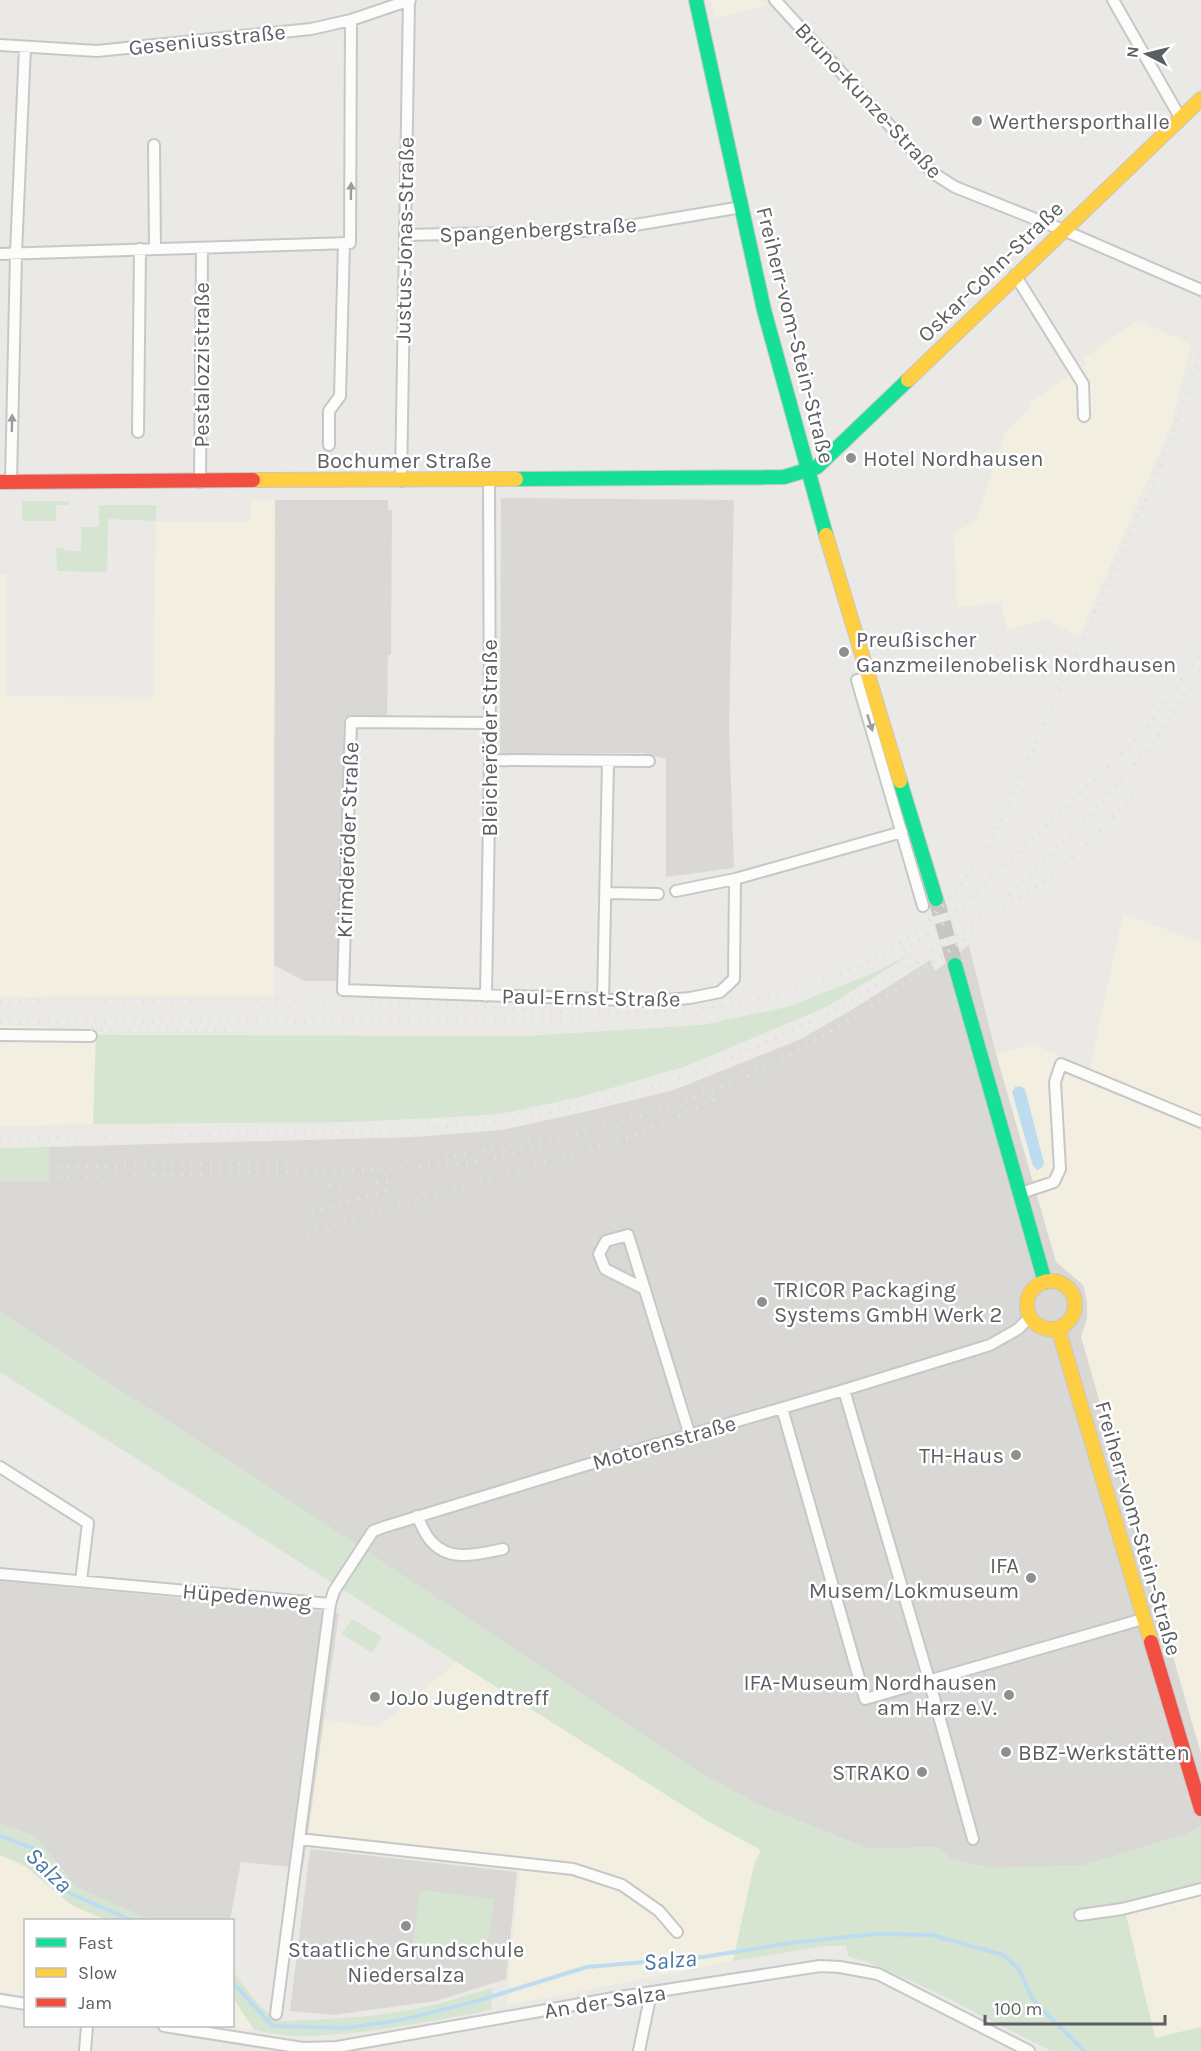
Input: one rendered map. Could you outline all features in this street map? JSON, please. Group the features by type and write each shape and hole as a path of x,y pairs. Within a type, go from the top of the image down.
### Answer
{"main road":[{"name":"Freiherr-vom-Stein-Straße","path":"696,0 764,310 807,470 870,677 930,903"},
{"name":"Oskar-Cohn-Straße","path":"807,470 817,467 1201,99"},
{"name":"Bochumer Straße","path":"6,482 784,477 807,470"},
{"path":"955,965 1045,1282"},
{"path":"1045,1282 1061,1283 1073,1294 1074,1311 1071,1318 1058,1328 1042,1327 1030,1317 1028,1310 1029,1295 1033,1289 1045,1282"},
{"name":"Freiherr-vom-Stein-Straße","path":"1058,1328 1201,1809"}],"street":[{"name":"Geseniusstraße","path":"0,45 97,51 311,29 351,20 409,0"},
{"name":"Justus-Jonas-Straße","path":"401,481 409,0"},
{"name":"Bruno-Kunze-Straße","path":"775,0 933,173 955,187 1063,230 1201,290"},
{"path":"1113,0 1181,119"},
{"path":"0,254 350,243 351,20"},
{"path":"6,482 25,47"},
{"path":"154,145 155,249"},
{"name":"Spangenbergstraße","path":"405,235 583,231 742,207"},
{"path":"329,445 329,411 340,396 344,243"},
{"name":"Pestalozzistraße","path":"200,482 202,248"},
{"path":"138,432 140,249"},
{"path":"1015,275 1083,384 1084,416"},
{"name":"Bleicheröder Straße","path":"486,996 490,760 489,480"},
{"name":"Freiherr-vom-Stein-Straße","path":"870,677 857,680 902,832 930,903"},
{"name":"Krimderöder Straße","path":"343,990 351,722 490,723"},
{"path":"490,760 649,761"},
{"path":"603,1000 608,762"},
{"path":"676,891 735,879 902,832"},
{"name":"Paul-Ernst-Straße","path":"343,990 654,1001 690,998 720,992 734,979 735,879"},
{"path":"606,893 658,894"},
{"path":"0,1035 91,1036"},
{"path":"1021,1192 1054,1182 1060,1169 1055,1082 1061,1064 1201,1122"},
{"path":"645,1289 605,1269 599,1254 606,1241 628,1235 645,1289 690,1436"},
{"name":"Motorenstraße","path":"330,1604 334,1591 373,1531 990,1345 1009,1335 1030,1317"},
{"path":"844,1390 973,1839"},
{"path":"782,1408 865,1699 1143,1618"},
{"path":"0,1467 88,1523 81,1581"},
{"path":"417,1516 429,1541 445,1553 457,1556 503,1549"},
{"name":"Hüpedenweg","path":"0,1574 330,1604 276,2014"},
{"path":"299,1839 573,1869 622,1885 659,1911 677,1932"},
{"path":"1080,1915 1122,1909 1201,1889"},
{"name":"An der Salza","path":"174,2027 280,2048 337,2047 820,1966 861,1970 894,1980 1029,2051"},
{"path":"639,2051 651,1993"},
{"path":"0,2000 24,2004"},
{"path":"85,2051 87,2027"}],"shaded area":[{"path":"711,0 762,0 768,6 715,18"},
{"path":"1137,320 1191,344 1171,427 1079,636 1046,619 1007,630 1001,603 957,607 954,532 976,521 1005,432 1030,407 1029,403 1086,364 1084,358"},
{"path":"501,498 734,500 729,728 734,868 666,877 666,759 643,753 500,753"},
{"path":"251,499 275,500 274,995 0,997 0,574 6,574 6,696 153,697 156,521 251,521"},
{"path":"275,500 388,500 388,510 392,510 391,655 388,655 387,719 344,718 340,981 304,981 274,965"},
{"path":"1123,914 1201,942 1201,1754 1081,1337 1087,1318 1087,1301 1083,1285 1056,1262 996,1054 1032,1044 1090,1068"},
{"path":"969,945 996,1054 1056,1262 1083,1285 1087,1301 1087,1318 1081,1337 1201,1754 1201,1826 1187,1834 1082,1866 989,1868 950,1859 938,1847 869,1849 759,1805 702,1774 0,1312 0,1181 49,1181 49,1147 415,1137 502,1130 584,1112 674,1090 799,1040 850,1011 930,960 935,971"},
{"path":"0,1026 35,1026 96,1035 93,1124 0,1126"},
{"path":"0,1581 339,1613 303,1868 241,1862 230,1919 148,1919 76,1887 35,1836 0,1824"},
{"path":"457,1662 706,1820 761,1850 754,1865 733,1961 506,2006 520,1869 306,1846 324,1720 378,1727"},
{"name":"Staatliche Grundschule Niedersalza","path":"310,1849 517,1872 506,1979 436,2001 333,2015 290,2011"},
{"path":"0,1855 25,1866 73,1906 105,1919 24,1919 24,1995 0,1991"},
{"path":"1201,1896 1201,2027 1155,2039 1126,1915"},
{"path":"234,2000 254,2030 231,2027 234,2027"}],"green space":[{"path":"22,501 69,501 69,505 56,505 56,521 22,521"},
{"path":"99,505 156,505 156,521 108,519 107,572 57,571 56,548 65,549 65,551 81,551 81,527 99,527"},
{"path":"913,953 826,1007 684,1067 580,1097 505,1113 350,1122 93,1124 96,1035 527,1036 702,1025 787,1007 871,974"},
{"path":"49,1147 49,1181 0,1181 0,1148"},
{"path":"0,1312 702,1774 759,1805 869,1849 938,1847 950,1859 989,1868 1082,1866 1187,1834 1201,1826 1201,1896 1126,1915 1155,2038 1201,2027 1201,2051 1051,2051 935,1992 870,1963 848,1956 846,1946 825,1946 733,1961 754,1865 761,1850 706,1820 0,1372"},
{"path":"352,1619 382,1637 372,1653 342,1634"},
{"path":"0,1824 35,1836 76,1887 148,1919 105,1919 73,1906 25,1866 0,1855"},
{"path":"420,1890 494,1899 487,1953 413,1944"},
{"path":"234,1973 260,2005 280,2021 399,2012 438,2004 492,1988 491,2010 398,2027 298,2036 254,2030 234,2000"}],"water":[{"path":"1020,1086 1025,1089 1044,1163 1042,1168 1037,1170 1033,1166 1012,1092 1015,1087"}],"waterway":[{"name":"Salza","path":"0,1836 32,1848 69,1893 129,1919"},
{"name":"Salza","path":"234,1984 273,2026 345,2028 401,2020 477,2001 587,1967 703,1957 790,1943 875,1934 932,1935 1003,1955 1019,1969 1033,2000 1084,2051"}],"tunnel":[{"path":"936,899 955,965"}],"railway":[{"path":"0,1002 349,1000 542,1011 655,1012 710,1008 766,998 820,982 873,959 910,936 931,918 989,847 1161,466 1201,351"},
{"path":"903,951 943,924 1137,739 1201,652"},
{"path":"0,1139 371,1131 506,1121 581,1106 681,1078 723,1062 828,1014 918,962 1005,899 1085,821 1153,743 1201,671"},
{"path":"1004,909 1057,871 1088,843 1138,791"},
{"path":"58,1177 367,1170 480,1162 675,1105 739,1080 787,1057 872,1007 976,931"},
{"path":"0,1022 588,1021"},
{"path":"91,1029 226,1030"},
{"path":"298,1235 631,1137 720,1097"},
{"path":"445,1157 497,1148 539,1136"},
{"path":"58,1167 287,1162"},
{"path":"329,1185 391,1182"},
{"path":"312,1213 393,1188"}],"traffic: fast":[{"path":"696,0 764,310 826,535"},
{"path":"516,479 784,477 817,467 908,380"},
{"path":"900,781 936,899"},
{"path":"955,965 1045,1282"}],"traffic: slow":[{"path":"908,380 1201,99"},
{"path":"253,480 516,479"},
{"path":"826,535 900,781"},
{"path":"1051,1281 1068,1288 1075,1305 1068,1322 1051,1329 1034,1322 1027,1305 1034,1288 1051,1281"},
{"path":"1058,1328 1151,1642"}],"traffic: jam":[{"path":"0,482 253,480"},
{"path":"1151,1642 1201,1809"}],"place":[{"name":"Werthersporthalle","path":"977,121"},
{"name":"Hotel Nordhausen","path":"851,458"},
{"name":"Preußischer Ganzmeilenobelisk Nordhausen","path":"844,652"},
{"name":"TRICOR Packaging Systems GmbH Werk 2","path":"762,1302"},
{"name":"TH-Haus","path":"1016,1455"},
{"name":"IFA Musem/Lokmuseum","path":"1031,1578"},
{"name":"IFA-Museum Nordhausen am Harz e.V.","path":"1009,1695"},
{"name":"JoJo Jugendtreff","path":"375,1697"},
{"name":"BBZ-Werkstätten","path":"1006,1752"},
{"name":"STRAKO","path":"922,1772"},
{"name":"Staatliche Grundschule Niedersalza","path":"406,1926"}]}
